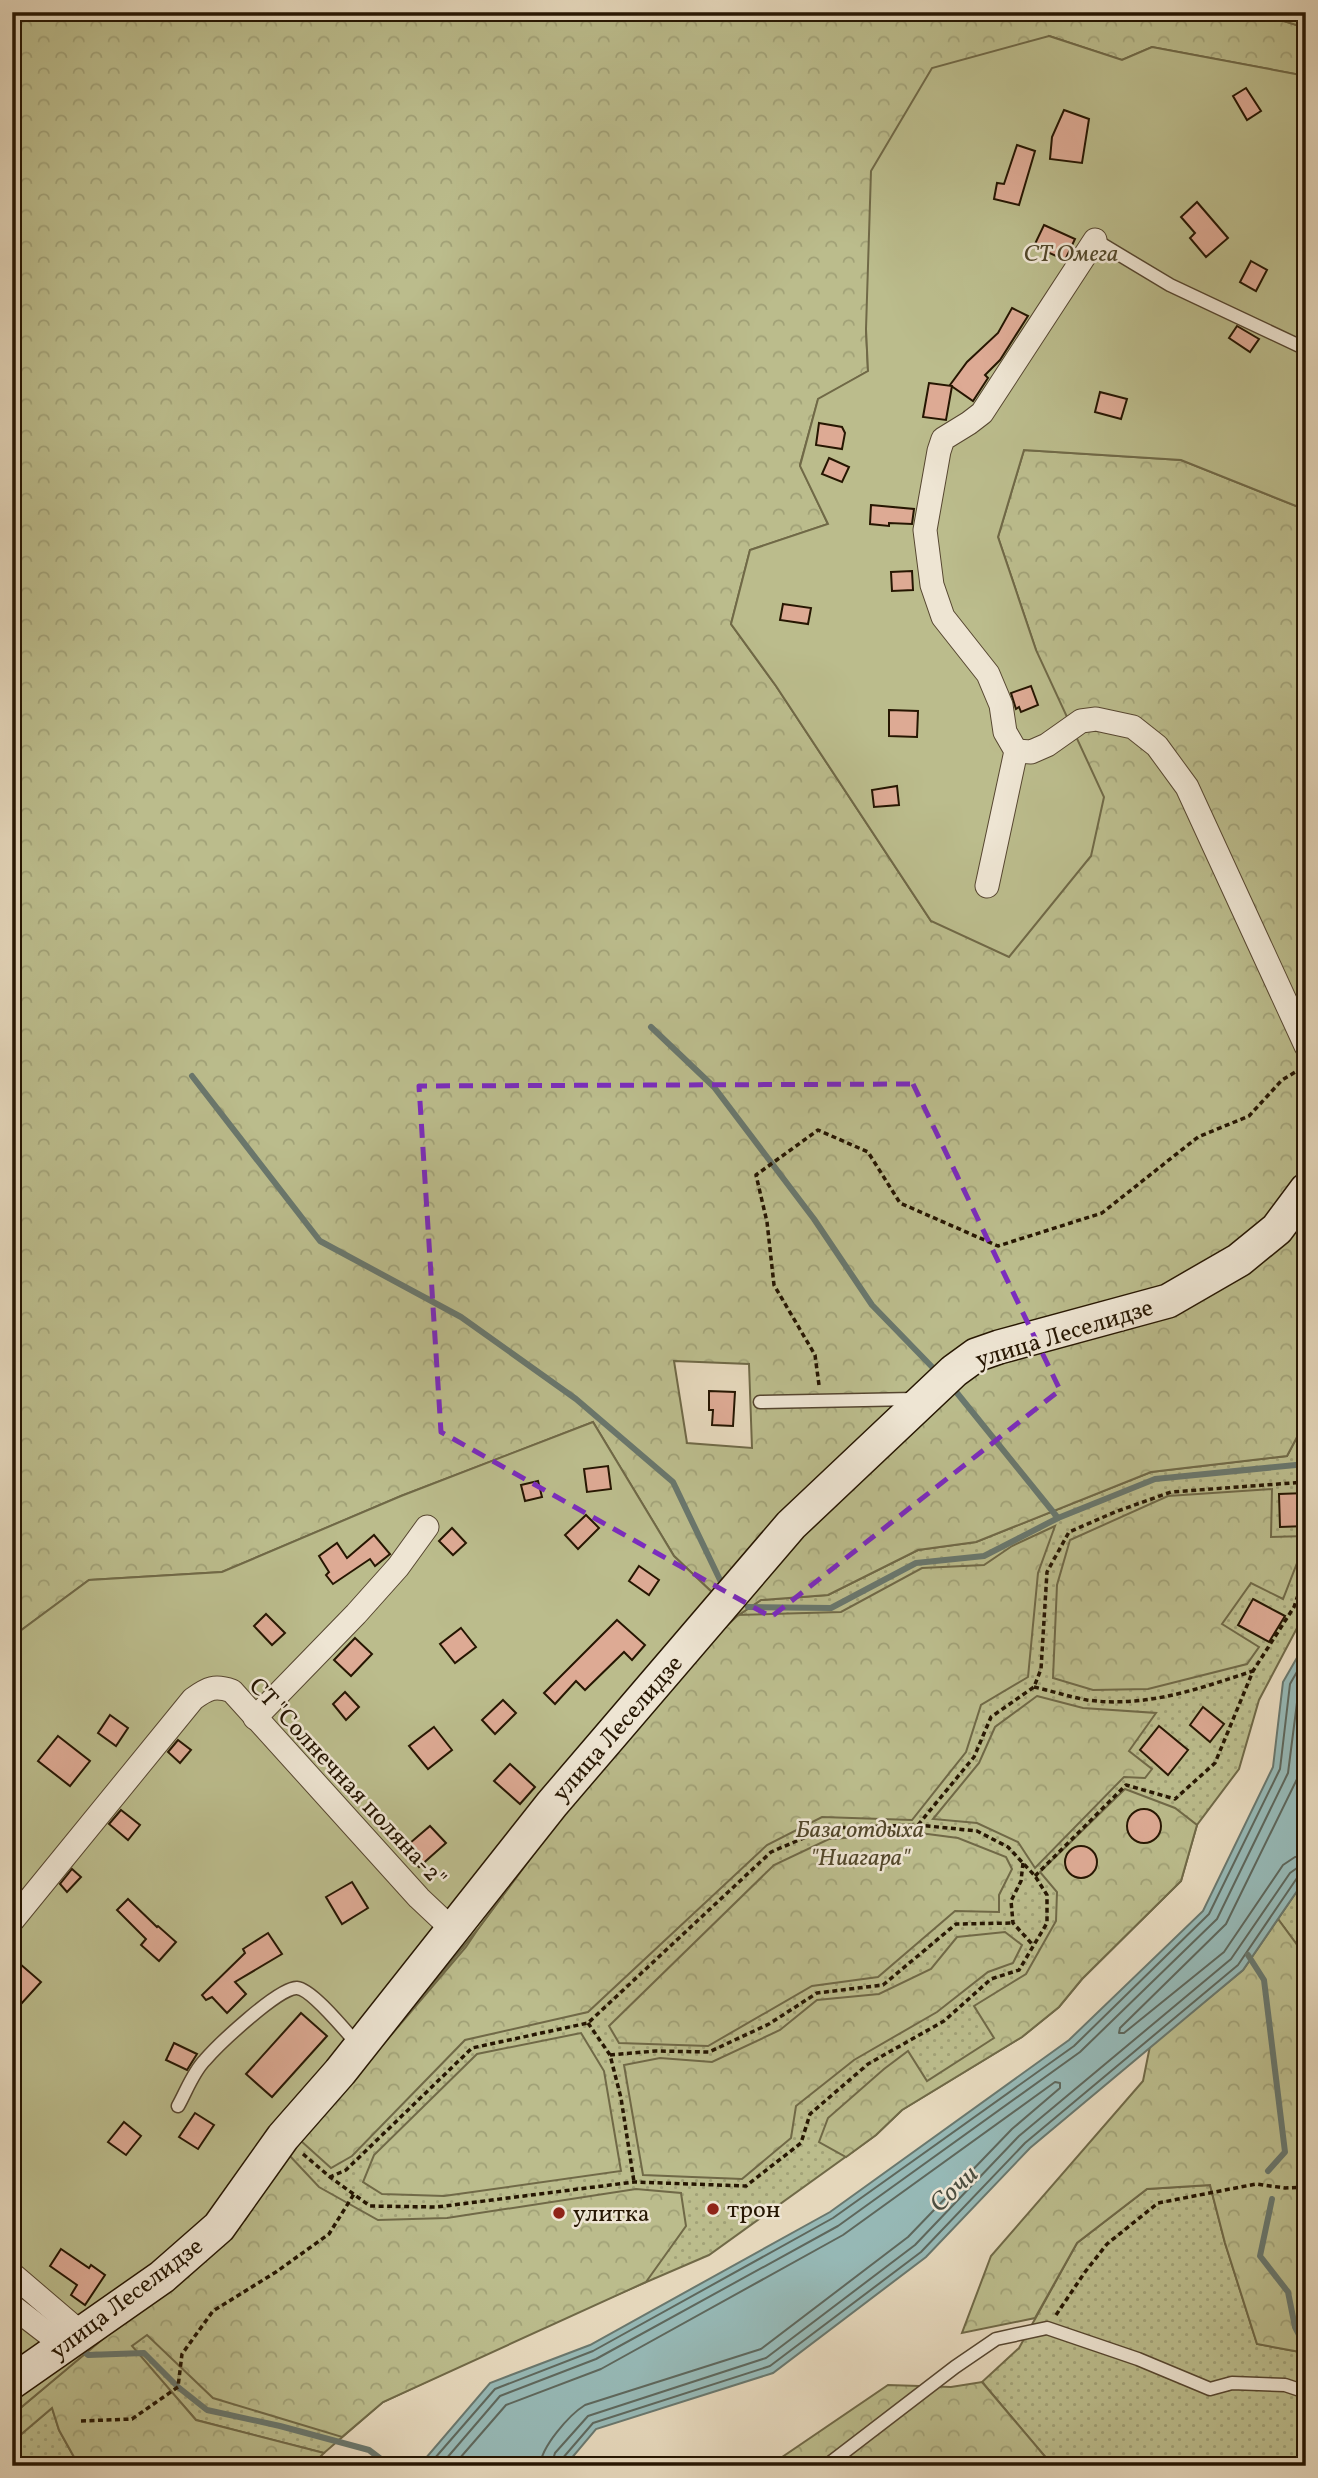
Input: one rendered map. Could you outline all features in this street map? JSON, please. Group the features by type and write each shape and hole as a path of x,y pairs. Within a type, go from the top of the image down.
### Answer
{"street":[{"path":"987,886 1016,751 1005,732 1001,705 988,674 943,617 932,585 925,530 943,439 982,412 1095,240"},
{"path":"1016,751 1031,752 1047,745 1081,720 1096,719 1133,727 1157,746 1187,787 1306,1046"},
{"name":"улица Леселидзе","path":"12,2382 162,2277 219,2227 283,2137 360,2047 552,1804 791,1525 954,1371 976,1355 1168,1301 1239,1260 1277,1229 1306,1190"},
{"path":"255,1718 365,1605 398,1567 427,1527"},
{"name":"СТ \"Солнечная поляна-2\"","path":"12,1921 193,1699 207,1688 219,1686 232,1691 419,1898 453,1930"},
{"path":"12,2274 72,2339"},
{"path":"12,2306 72,2339"}],"lane":[{"path":"1095,240 1170,285 1306,349"},
{"path":"760,1402 925,1398"},
{"path":"178,2106 203,2061 265,2004 290,1989 298,1988 311,1995 360,2047"},
{"path":"827,2466 955,2367 996,2339 1047,2328 1138,2359 1209,2389 1232,2383 1285,2385 1306,2392"}],"path":[{"path":"12,16 18,12"},
{"path":"822,1401 815,1355 774,1285 767,1222 756,1174 818,1130 868,1152 900,1203 998,1246 1102,1213 1198,1137 1249,1116 1282,1080 1306,1066"},
{"path":"918,1825 974,1757 991,1717 1034,1687 1041,1669 1047,1572 1069,1532 1115,1511 1171,1492 1306,1482"},
{"path":"1035,1875 1126,1785 1175,1799 1215,1763 1253,1671 1294,1606 1306,1572"},
{"path":"1034,1687 1087,1700 1125,1702 1181,1695 1253,1671"},
{"path":"283,2137 330,2177 370,2206 437,2207 634,2182 746,2186 801,2143 810,2114 868,2064 944,2021 991,1979 1019,1970 1032,1944 1047,1923 1047,1895 1035,1875 1008,1847 977,1831 918,1825 827,1828 771,1852 588,2023 472,2048 345,2170 330,2177"},
{"path":"1023,1863 1021,1881 1011,1901 1013,1923 1032,1944"},
{"path":"610,2055 656,2050 709,2052 769,2024 817,1993 883,1985 956,1924 1013,1923"},
{"path":"588,2023 610,2055 621,2098 634,2182"},
{"path":"1047,2328 1107,2244 1158,2203 1256,2184 1285,2188 1306,2187"},
{"path":"81,2421 132,2419 178,2387 182,2354 212,2311 276,2272 329,2234 354,2194"}],"highlighted area":[{"path":"913,1084 1060,1390 771,1617 441,1432 419,1086"}],"green space":[{"path":"12,12 1255,12 1306,28 1306,76 1152,47 1122,60 1049,36 866,329 868,371 818,400 800,465 828,524 750,550 731,624 776,686 931,921 1036,650 998,537 1024,450 1181,460 1306,510 1306,1420 1287,1456 1151,1472 976,1542 918,1550 828,1595 761,1600 739,1615 841,1612 922,1568 984,1565 1012,1546 1055,1526 1038,1573 1028,1677 981,1705 966,1752 912,1820 822,1817 767,1845 588,2012 465,2040 352,2156 331,2168 301,2141 466,1947 646,1702 737,1616 674,1556 593,1422 401,1496 222,1572 89,1580 12,1637","holes":["674,1361 749,1364 752,1448 687,1443"]},
{"path":"1255,12 1306,12 1306,28"},
{"name":"СТ Омега","path":"1049,36 1122,60 1152,47 1306,76 1306,510 1181,460 1024,450 998,537 1036,650 1104,797 1091,856 1009,957 931,921 776,686 731,624 750,550 828,524 800,466 818,399 868,371 866,329 871,171 932,68"},
{"name":"База отдыха \"Ниагара\"","path":"1306,1420 1306,1611 1259,1700 1239,1769 1197,1825 1181,1881 1082,1979 1059,2007 1022,2037 902,2110 876,2135 709,2255 556,2321 383,2402 324,2453 196,2420 115,2328 275,2172 478,1929 646,1702 737,1616 761,1600 828,1595 918,1550 976,1542 1151,1472 1287,1456"},
{"path":"593,1422 674,1556 737,1616 646,1702 478,1929 275,2172 245,2220 12,2415 12,1637 89,1580 222,1572 401,1496"},
{"path":"1272,1489 1271,1537 1306,1536 1306,1540 1283,1599 1251,1583 1222,1624 1259,1647 1247,1664 1148,1689 1093,1690 1053,1678 1057,1585 1070,1540 1168,1496"},
{"path":"1037,1696 1083,1708 1156,1713 1129,1751 1152,1769 1145,1778 1124,1777 1035,1868 1018,1842 977,1823 933,1819 979,1763 995,1727"},
{"path":"1125,1789 1175,1808 1197,1825 1181,1881 1082,1979 1059,2007 1022,2037 902,2110 876,2135 846,2157 819,2142 828,2118 908,2051 927,2081 994,2038 974,2006 1026,1974 1056,1921 1057,1892 1040,1872"},
{"path":"920,1833 958,1838 1006,1857 1012,1869 999,1895 999,1912 955,1911 878,1977 812,1986 708,2046 619,2043 609,2026 774,1865 829,1839"},
{"path":"1306,1878 1306,1957 1278,1919"},
{"path":"1278,1919 1306,1957 1306,2197 1300,2352 1257,2344 1210,2185 1147,2189 1077,2243 1035,2318 962,2333 991,2256 1143,2081 1150,2046 1243,1970"},
{"path":"1005,1932 1022,1945 1013,1963 988,1972 937,2012 854,2060 796,2106 791,2138 742,2179 643,2175 624,2065 660,2058 712,2062 780,2030 817,2000 879,1994 931,1969 957,1937"},
{"path":"581,2033 604,2071 621,2171 444,2196 382,2194 363,2182 374,2155 477,2054"},
{"path":"289,2155 319,2187 378,2220 447,2218 636,2189 681,2193 686,2226 646,2282 383,2402 342,2437 213,2398 147,2335 132,2346 196,2420 324,2453 311,2466 79,2466 59,2430 52,2408 12,2442 12,2415 115,2328 275,2172"},
{"path":"1210,2185 1257,2344 1300,2352 1306,2385 1306,2466 1053,2466 982,2382 1019,2348 1077,2243 1147,2189"},
{"path":"982,2382 1053,2466 769,2466 888,2385 951,2387"},
{"path":"52,2408 59,2430 79,2466 12,2466 12,2442"}],"water":[{"name":"Сочи","path":"1306,1642 1306,1878 1243,1970 1030,2148 926,2257 773,2373 596,2429 565,2466 419,2466 490,2383 590,2345 830,2212 1069,2040 1203,1911 1273,1767 1283,1682"}],"building":[{"path":"1246,88 1261,111 1247,120 1233,96"},
{"path":"1064,110 1089,119 1082,163 1050,159 1052,137"},
{"path":"1017,145 1035,151 1019,205 994,199 997,183 1004,184"},
{"path":"1197,202 1228,238 1206,257 1190,238 1195,233 1181,217"},
{"path":"1044,225 1075,239 1065,260 1034,246"},
{"path":"1251,261 1267,270 1256,291 1240,282"},
{"path":"1012,308 1028,316 1000,360 985,375 988,378 973,401 950,385 967,362 998,333"},
{"path":"1237,326 1259,339 1250,352 1229,338"},
{"path":"929,383 952,386 946,420 923,417"},
{"path":"1100,392 1127,399 1121,419 1095,412"},
{"path":"819,423 842,427 845,433 842,449 816,445"},
{"path":"829,458 849,467 842,482 822,474"},
{"path":"871,505 914,509 912,524 870,524"},
{"path":"912,571 913,590 892,591 891,572"},
{"path":"783,604 811,608 808,624 780,620"},
{"path":"1031,686 1038,705 1021,712 1019,707 1016,709 1011,693"},
{"path":"889,710 918,711 917,737 889,736"},
{"path":"897,786 899,805 874,807 872,790"},
{"path":"709,1391 735,1392 733,1426 712,1425 713,1410 709,1410"},
{"path":"608,1466 611,1489 587,1492 584,1469"},
{"path":"538,1481 542,1497 525,1501 521,1485"},
{"path":"1306,1493 1306,1526 1280,1527 1279,1494"},
{"path":"586,1515 599,1528 578,1549 565,1535"},
{"path":"452,1528 466,1543 453,1555 439,1541"},
{"path":"374,1535 390,1554 375,1566 370,1559 333,1584 326,1575 329,1572 319,1556 337,1543 347,1558"},
{"path":"639,1566 659,1580 649,1595 629,1581"},
{"path":"1253,1599 1285,1616 1269,1642 1238,1625"},
{"path":"266,1614 285,1633 272,1645 254,1626"},
{"path":"617,1620 645,1645 632,1660 624,1652 585,1690 576,1681 555,1704 544,1693"},
{"path":"461,1628 476,1647 455,1663 440,1644"},
{"path":"355,1638 372,1654 351,1676 334,1660"},
{"path":"345,1692 359,1707 346,1720 333,1704"},
{"path":"503,1700 516,1713 495,1734 482,1720"},
{"path":"1203,1707 1224,1724 1210,1742 1190,1725"},
{"path":"110,1715 128,1728 116,1746 98,1733"},
{"path":"1159,1726 1188,1750 1168,1775 1140,1750"},
{"path":"434,1727 452,1750 428,1769 409,1746"},
{"path":"58,1736 90,1761 70,1786 38,1761"},
{"path":"178,1740 191,1750 180,1763 168,1752"},
{"path":"510,1764 535,1787 520,1804 494,1781"},
{"path":"1144,1809 1156,1814 1161,1826 1156,1838 1144,1843 1132,1838 1127,1826 1132,1814"},
{"path":"121,1810 140,1825 128,1840 109,1824"},
{"path":"430,1826 446,1843 419,1867 403,1849"},
{"path":"1081,1846 1092,1851 1097,1862 1092,1873 1081,1878 1070,1873 1065,1862 1070,1851"},
{"path":"72,1869 81,1877 67,1892 60,1884"},
{"path":"352,1882 368,1908 342,1924 326,1897"},
{"path":"128,1899 176,1942 159,1961 141,1945 146,1939 117,1910"},
{"path":"268,1933 282,1954 235,1982 246,1994 227,2013 212,1997 206,2000 202,1995 245,1953 243,1949"},
{"path":"12,1957 41,1982 12,2014"},
{"path":"301,2013 327,2036 272,2097 246,2074"},
{"path":"174,2043 197,2054 187,2070 166,2060"},
{"path":"195,2113 214,2125 198,2149 179,2137"},
{"path":"124,2122 141,2136 126,2155 108,2142"},
{"path":"61,2249 89,2268 91,2265 105,2275 85,2305 71,2295 77,2285 50,2266"}],"waterway":[{"path":"651,1027 714,1087 814,1219 872,1305 937,1372"},
{"path":"192,1076 320,1241 461,1317 576,1399 673,1482 721,1582"},
{"path":"953,1388 1058,1518"},
{"path":"748,1607 831,1608 916,1563 984,1556 1058,1518 1155,1479 1306,1464"},
{"path":"1248,1955 1264,1980 1285,2152 1268,2171"},
{"path":"1272,2199 1260,2256 1288,2292 1295,2327 1306,2348"},
{"path":"12,2290 37,2312"},
{"path":"80,2348 88,2355 144,2353 178,2387 207,2410 369,2450 390,2466"}],"place":[{"name":"трон","path":"713,2209"},
{"name":"улитка","path":"559,2213"}]}
